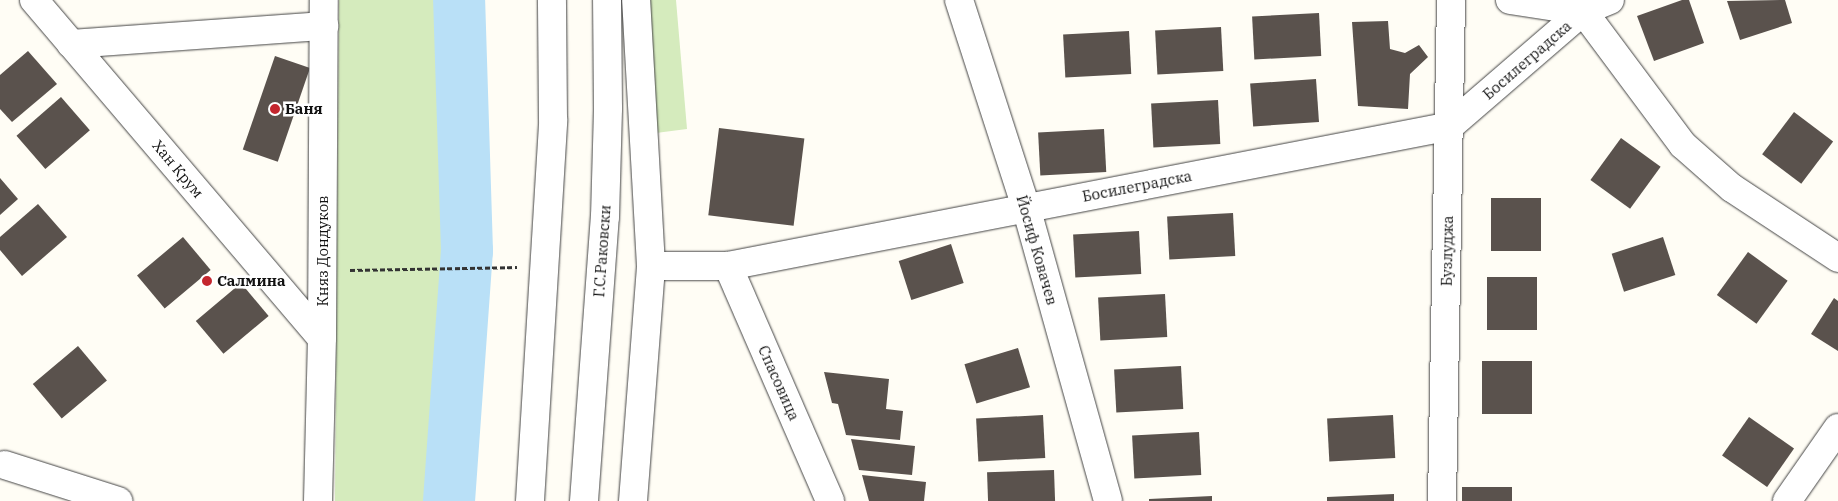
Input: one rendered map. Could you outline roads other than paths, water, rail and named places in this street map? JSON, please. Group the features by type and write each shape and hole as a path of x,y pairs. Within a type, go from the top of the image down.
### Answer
{"street":[{"name":"Хан Крум","path":"34,0 322,338"},
{"path":"530,501 553,120 552,0"},
{"name":"Г.С.Раковски","path":"584,501 605,217 608,108 607,0"},
{"path":"633,501 651,266 636,0"},
{"name":"Йосиф Ковачев","path":"959,0 1026,207 1108,501"},
{"name":"Бузлуджа","path":"1442,501 1450,126 1450,0"},
{"path":"1510,0 1583,11 1610,0"},
{"path":"1583,11 1683,145 1732,188 1838,258"},
{"name":"Босилеградска","path":"651,266 728,266 1450,126 1583,11"},
{"path":"71,44 324,13"},
{"name":"Княз Дондуков","path":"318,501 322,338 324,13"},
{"name":"Спасовица","path":"728,266 830,501"},
{"path":"1787,501 1838,428"},
{"path":"5,465 118,501"}],"waterway":[{"path":"449,501 467,251 459,0"}],"place":[{"name":"Баня","path":"275,109"},
{"name":"Салмина","path":"207,281"}]}
